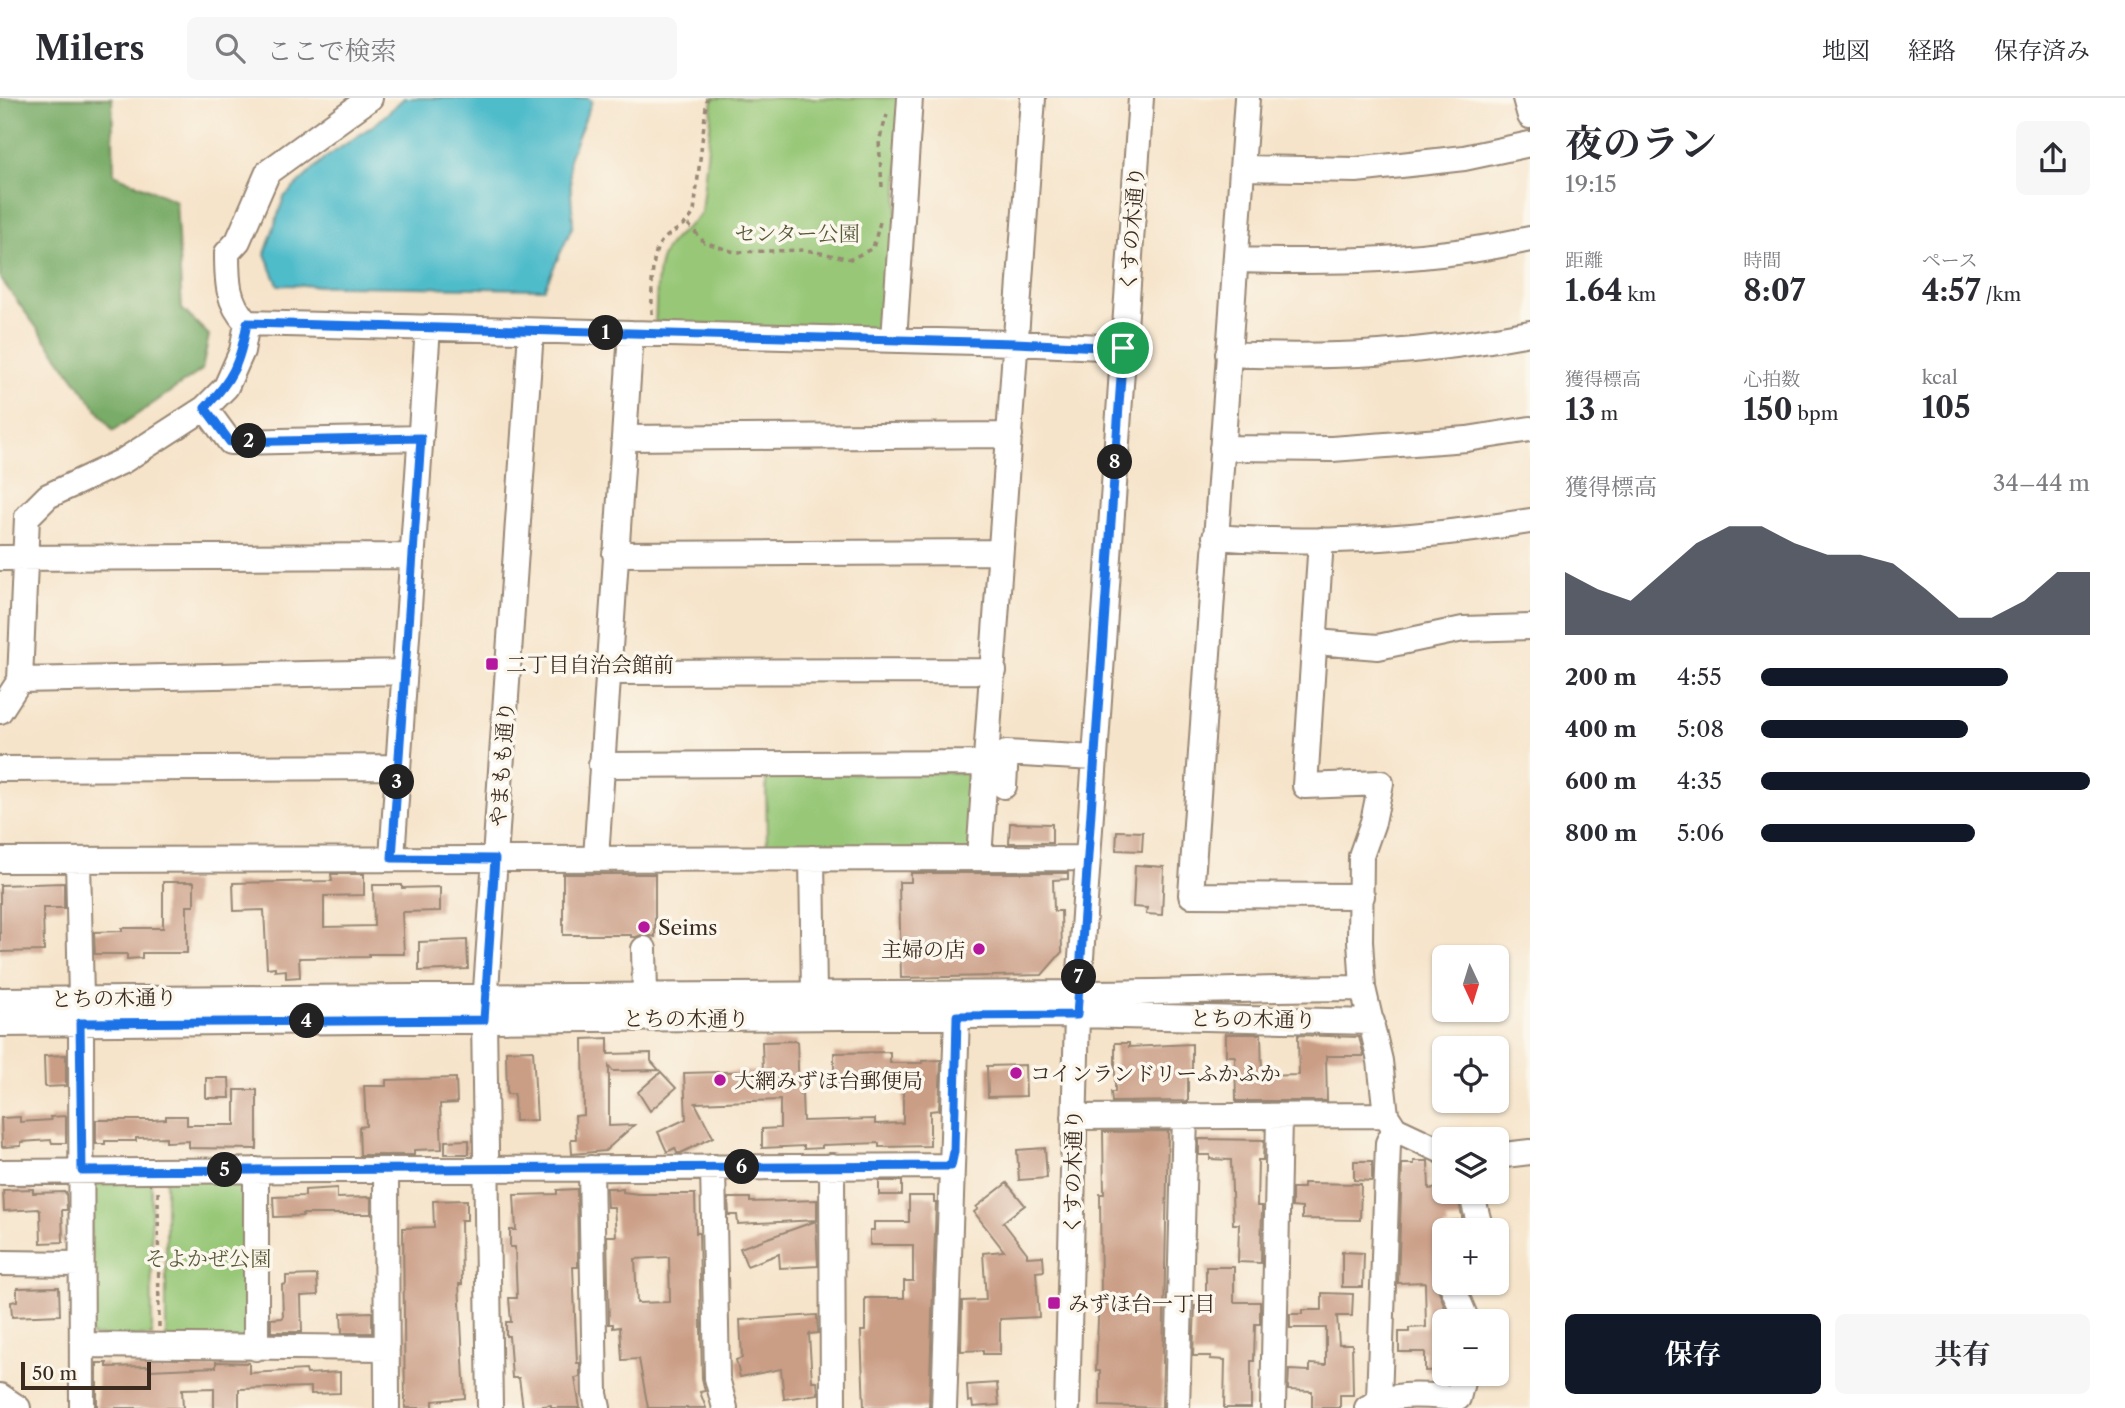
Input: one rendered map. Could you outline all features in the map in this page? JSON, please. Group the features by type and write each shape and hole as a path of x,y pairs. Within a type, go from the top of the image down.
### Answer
{"street":[{"path":"979,857 1033,98"},
{"name":"くすの木通り","path":"1067,1408 1078,1004 1141,98"},
{"path":"1247,98 1191,895 1362,896"},
{"path":"1525,98 1530,116"},
{"path":"359,102 268,172 238,241 228,253 229,296 238,314 247,323 1123,348"},
{"path":"894,340 899,103"},
{"path":"1243,168 1356,170 1464,158 1530,144"},
{"path":"1236,260 1380,261 1471,250 1530,239"},
{"path":"0,711 20,680 27,517 48,496 122,461 205,408 226,387 242,351 247,323"},
{"path":"392,858 428,327"},
{"name":"やまもも通り","path":"490,1408 485,1007 531,331"},
{"path":"596,858 624,438 641,333"},
{"path":"1228,354 1300,357 1363,355 1438,349 1530,333"},
{"path":"205,408 230,442 421,438"},
{"path":"1222,448 1332,449 1467,439 1530,429"},
{"path":"624,438 1010,435"},
{"path":"1215,537 1273,542 1453,534 1530,522"},
{"path":"1321,540 1305,786 1381,783 1373,822 1361,856 1360,941 1363,988 1391,1122 1373,1404 1400,1395 1458,1398 1461,1386"},
{"path":"615,554 1000,552"},
{"path":"0,558 413,555"},
{"path":"1316,642 1378,647 1463,629 1530,627"},
{"path":"608,672 994,671"},
{"path":"20,680 404,672"},
{"path":"1004,786 1006,753 1095,758"},
{"path":"601,765 986,763"},
{"path":"0,769 398,767"},
{"path":"812,858 814,994"},
{"path":"0,860 1088,858"},
{"path":"78,860 82,1408"},
{"path":"644,949 645,995"},
{"name":"とちの木通り","path":"0,1000 81,1011 485,1007 957,1016 1257,988 1363,988"},
{"name":"とちの木通り","path":"485,1007 645,995 814,994 1078,1004 1372,1022"},
{"name":"とちの木通り","path":"0,1024 81,1011"},
{"path":"944,1408 957,1016"},
{"path":"1177,1408 1185,1116"},
{"path":"1074,1117 1279,1116 1391,1122 1432,1145"},
{"path":"1273,1408 1279,1116"},
{"path":"1509,1154 1530,1152"},
{"path":"832,1166 833,1408"},
{"path":"0,1172 951,1166"},
{"path":"713,1167 717,1378 725,1408"},
{"path":"591,1168 595,1394 598,1408"},
{"path":"257,1170 257,1348"},
{"path":"386,1170 387,1408"},
{"path":"0,1263 80,1264"},
{"path":"82,1345 160,1348 387,1348"},
{"path":"0,1396 18,1408"}],"path":[{"path":"641,333 654,258 660,243 688,224 694,212 707,98"},
{"path":"883,196 879,141 899,103"},
{"path":"688,224 704,242 734,252 806,250 852,259 873,248 880,222"},
{"path":"158,1171 160,1348"}],"green space":[{"path":"0,98 112,98 114,174 176,201 182,309 209,335 202,370 113,431 0,278"},
{"name":"センター公園","path":"713,98 904,98 889,327 881,334 655,322 662,256 674,239 701,213"},
{"path":"977,772 971,852 767,853 766,774"},
{"path":"151,1178 152,1336 91,1336 90,1179"},
{"name":"そよかぜ公園","path":"166,1178 249,1178 249,1339 166,1340"}],"water":[{"path":"404,98 587,98 592,101 569,159 573,225 544,289 278,285 265,254 284,197 324,159 378,122"}],"building":[{"path":"1010,823 1052,824 1052,843 1009,843"},
{"path":"1117,831 1143,832 1142,851 1116,850"},
{"path":"1135,865 1164,867 1162,915 1146,914 1147,908 1133,907"},
{"path":"911,873 1068,873 1068,879 1053,880 1054,911 1061,911 1062,952 1042,975 901,978 899,882 911,882"},
{"path":"331,874 364,874 364,895 324,896 324,927 374,926 373,885 402,885 402,888 440,887 440,911 402,912 404,954 299,958 300,977 286,978 286,970 275,971 275,967 267,968 264,910 234,911 233,883 332,881"},
{"path":"563,874 655,874 655,937 644,934 636,937 563,935"},
{"path":"163,882 194,882 194,906 187,906 187,953 142,953 142,958 127,959 127,954 95,954 94,932 122,931 122,928 163,928"},
{"path":"64,883 64,908 43,908 44,951 0,952 0,885"},
{"path":"467,940 468,969 419,971 419,942"},
{"path":"1226,1034 1261,1034 1262,1076 1299,1075 1298,1035 1359,1037 1364,1056 1326,1056 1327,1101 1236,1101 1235,1056 1226,1056"},
{"path":"608,1038 608,1054 651,1053 651,1061 659,1070 613,1071 609,1066 609,1126 634,1125 605,1151 572,1154 571,1139 576,1139 575,1116 584,1115 583,1039"},
{"path":"797,1041 803,1121 875,1119 875,1124 903,1123 903,1087 886,1088 886,1083 834,1084 834,1053 890,1052 890,1063 941,1060 939,1110 930,1111 930,1146 879,1147 879,1143 822,1145 822,1148 804,1149 804,1146 762,1148 762,1129 780,1128 780,1100 695,1103 713,1137 681,1153 677,1153 675,1148 667,1152 658,1132 686,1119 684,1073 763,1071 762,1042"},
{"path":"1115,1043 1129,1043 1129,1047 1192,1044 1188,1101 1112,1102 1111,1092 1115,1092"},
{"path":"533,1050 537,1120 515,1121 514,1094 507,1094 506,1051"},
{"path":"66,1055 66,1086 45,1087 44,1056"},
{"path":"1025,1065 1026,1096 988,1097 987,1066"},
{"path":"661,1072 676,1088 650,1111 638,1092"},
{"path":"206,1078 229,1078 230,1098 206,1098"},
{"path":"456,1078 457,1103 440,1104 442,1149 414,1150 414,1155 360,1155 359,1127 366,1126 364,1086 386,1086 386,1080"},
{"path":"235,1090 257,1090 257,1149 189,1148 189,1141 166,1142 166,1137 96,1144 96,1120 152,1120 166,1119 166,1116 187,1116 187,1125 235,1125"},
{"path":"66,1116 66,1143 52,1143 51,1140 21,1142 21,1146 2,1147 1,1118 20,1117 20,1122"},
{"path":"1168,1131 1162,1408 1100,1406 1100,1371 1096,1371 1101,1295 1100,1194 1104,1194 1103,1132"},
{"path":"1199,1139 1264,1140 1263,1160 1258,1160 1257,1206 1262,1206 1261,1263 1238,1262 1239,1224 1233,1224 1231,1160 1210,1159 1210,1155 1199,1155"},
{"path":"469,1140 469,1154 445,1154 445,1141"},
{"path":"1045,1148 1047,1178 1019,1180 1017,1150"},
{"path":"1354,1161 1372,1161 1372,1181 1354,1180"},
{"path":"1414,1161 1428,1161 1432,1204 1459,1204 1462,1216 1432,1218 1432,1295 1440,1295 1445,1308 1432,1309 1432,1371 1425,1371 1425,1352 1399,1352 1399,1332 1409,1332 1409,1328 1426,1327 1425,1282 1398,1283 1402,1164 1414,1164"},
{"path":"879,1181 902,1181 902,1195 879,1195"},
{"path":"1007,1183 1025,1205 1003,1222 1027,1253 1027,1257 1043,1256 1044,1271 1036,1272 1039,1317 1000,1319 1000,1354 983,1354 983,1350 961,1351 962,1301 986,1300 983,1253 1004,1251 974,1212 978,1209 976,1207"},
{"path":"1303,1183 1361,1184 1360,1220 1302,1219 1302,1208 1292,1207 1292,1188 1303,1188"},
{"path":"337,1188 337,1198 371,1197 371,1214 302,1214 303,1216 274,1217 273,1197 305,1196 305,1190"},
{"path":"606,1188 623,1189 623,1192 638,1194 695,1194 696,1233 699,1233 702,1378 705,1391 700,1392 706,1408 648,1408 639,1359 622,1360 620,1327 613,1328 613,1324 609,1324 607,1236 616,1236 614,1207 607,1207","holes":["669,1257 670,1302 637,1303 635,1259"]},
{"path":"33,1189 33,1193 66,1192 67,1210 62,1210 63,1242 41,1243 38,1209 4,1211 3,1190"},
{"path":"577,1189 578,1267 573,1267 577,1363 580,1363 580,1377 575,1378 580,1408 551,1408 551,1405 523,1408 519,1378 512,1378 509,1336 506,1336 506,1322 511,1322 509,1298 517,1298 515,1247 510,1247 510,1230 516,1230 514,1195 557,1194 557,1190"},
{"path":"909,1196 934,1196 936,1202 929,1408 864,1408 861,1331 865,1331 865,1298 904,1298 904,1281 913,1281 913,1245 870,1245 870,1230 874,1230 874,1222 909,1222"},
{"path":"728,1198 750,1198 750,1202 817,1200 817,1220 738,1224 737,1215 729,1215"},
{"path":"467,1200 467,1220 461,1220 462,1284 459,1284 465,1398 433,1401 433,1408 405,1408 403,1228 434,1227 433,1201"},
{"path":"816,1221 818,1266 780,1268 779,1254 747,1266 740,1248"},
{"path":"1342,1252 1364,1253 1363,1287 1342,1287"},
{"path":"1206,1267 1234,1267 1234,1302 1260,1302 1260,1324 1255,1324 1254,1361 1251,1361 1251,1408 1224,1408 1225,1360 1210,1359 1211,1356 1193,1356 1195,1306 1206,1306"},
{"path":"317,1275 318,1295 301,1296 302,1332 271,1332 271,1319 283,1318 282,1285 286,1284 286,1276"},
{"path":"59,1287 60,1315 12,1317 11,1302 17,1301 17,1288"},
{"path":"1322,1293 1353,1294 1352,1316 1337,1316 1339,1344 1352,1344 1353,1395 1340,1395 1340,1408 1312,1408 1312,1391 1288,1390 1289,1370 1310,1371 1310,1364 1326,1365 1326,1328 1290,1328 1290,1314 1302,1314 1302,1310 1322,1310"},
{"path":"372,1312 372,1333 342,1333 341,1313"},
{"path":"817,1315 818,1333 809,1334 812,1381 817,1381 818,1394 784,1399 781,1369 740,1377 736,1360 742,1358 740,1320"},
{"path":"216,1362 249,1363 249,1373 306,1370 307,1374 340,1372 340,1393 311,1394 311,1387 239,1389 239,1408 214,1408 214,1388 182,1389 183,1408 97,1408 97,1363 107,1363 107,1367 149,1366 150,1370 216,1367"},
{"path":"997,1383 999,1405 973,1407 972,1401 968,1402 967,1385"}],"place":[{"name":"二丁目自治会館前","path":"492,664"},
{"name":"Seims","path":"644,927"},
{"name":"主婦の店","path":"979,949"},
{"name":"コインランドリーふかふか","path":"1016,1073"},
{"name":"大網みずほ台郵便局","path":"720,1080"},
{"name":"みずほ台一丁目","path":"1054,1303"}],"route":[{"path":"247,323 1123,348 1077,1015 957,1016 954,1152 951,1166 82,1171 80,1023 484,1020 495,859 392,858 421,438 230,442 205,408 226,387 242,351 247,323"}]}
